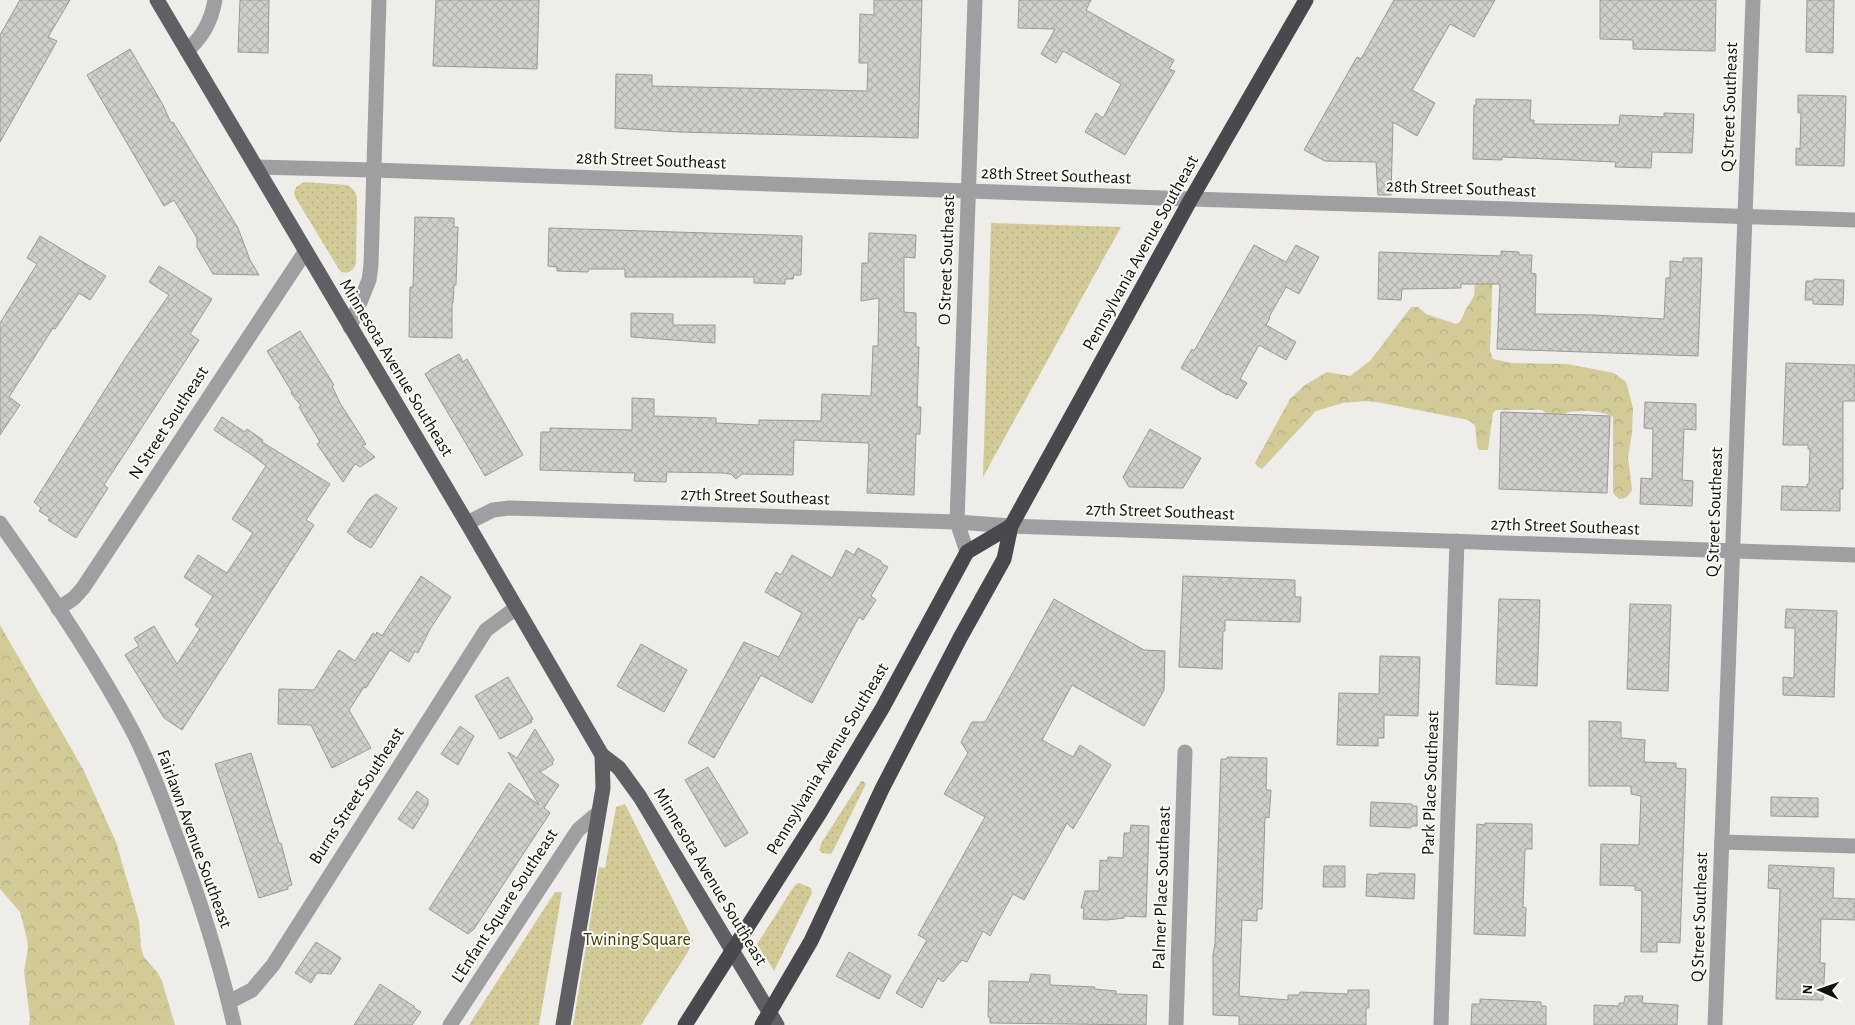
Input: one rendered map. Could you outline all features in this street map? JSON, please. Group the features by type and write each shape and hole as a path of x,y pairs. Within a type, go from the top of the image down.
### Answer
{"highway":[{"name":"Pennsylvania Avenue Southeast","path":"770,1021 811,941 882,789 960,638 1004,559 1011,526 1191,199 1306,0"},
{"path":"967,552 1011,526"},
{"name":"Pennsylvania Avenue Southeast","path":"685,1025 821,812 883,707 967,552"}],"main road":[{"name":"Minnesota Avenue Southeast","path":"156,0 602,755 620,768 640,796 733,951 770,1021"},
{"name":"Minnesota Avenue Southeast","path":"563,1025 603,788 602,755"}],"street":[{"path":"187,51 200,39 208,27 215,0"},
{"path":"350,327 369,280 379,0"},
{"name":"O Street Southeast","path":"957,522 975,0"},
{"name":"Q Street Southeast","path":"1715,1025 1753,0"},
{"name":"28th Street Southeast","path":"256,168 373,170 1855,220"},
{"name":"N Street Southeast","path":"58,608 74,598 83,588 305,252"},
{"name":"27th Street Southeast","path":"466,523 488,512 510,508 957,522 1011,526 1855,555"},
{"path":"957,522 967,552"},
{"name":"Fairlawn Avenue Southeast","path":"0,523 58,608 131,729 156,781 195,885 234,1025"},
{"name":"Park Place Southeast","path":"1441,1025 1457,541"},
{"name":"Burns Street Southeast","path":"229,1002 252,990 272,965 486,630 516,608"},
{"name":"Palmer Place Southeast","path":"1176,1025 1185,752"},
{"name":"L'Enfant Square Southeast","path":"450,1025 578,830 598,813"},
{"path":"1722,842 1855,846"}],"green space":[{"path":"304,182 347,185 355,192 357,199 356,263 350,272 340,271 295,197 296,187"},
{"path":"991,223 1121,227 983,477"},
{"path":"1476,260 1493,265 1490,351 1493,359 1512,363 1567,364 1614,373 1626,382 1633,408 1632,434 1628,457 1632,489 1627,496 1619,499 1613,493 1613,417 1603,413 1588,411 1573,411 1563,414 1559,436 1546,440 1546,413 1542,410 1496,410 1493,413 1488,450 1479,450 1475,425 1468,420 1382,403 1366,401 1343,403 1316,411 1262,469 1257,466 1255,463 1290,399 1305,385 1327,372 1350,376 1370,361 1411,307 1418,307 1426,314 1456,324 1460,322 1474,296"},
{"path":"0,625 83,769 116,842 139,921 141,948 144,957 162,981 175,1025 29,1025 30,1019 24,971 28,949 27,939 20,912 0,889"},
{"path":"861,781 866,784 834,849 831,854 822,853 819,850 822,842"},
{"name":"Twining Square","path":"625,804 693,940 688,952 641,1025 573,1025 599,867 605,868 616,807"},
{"path":"799,883 811,888 812,893 774,971 757,944 795,885"},
{"name":"Twining Square","path":"555,892 562,892 539,1025 469,1025"}],"building":[{"path":"20,0 70,0 48,37 57,41 0,142 0,35"},
{"path":"240,0 269,0 268,53 238,52"},
{"path":"436,0 539,0 537,69 433,66"},
{"path":"874,0 922,0 918,138 679,132 615,128 616,74 652,75 652,86 867,91 868,63 859,63 860,14 874,15"},
{"path":"1019,0 1091,0 1086,10 1174,60 1169,69 1175,71 1125,155 1085,132 1096,113 1103,118 1121,84 1063,51 1056,63 1041,54 1055,29 1018,28"},
{"path":"1394,0 1495,0 1474,37 1450,24 1412,90 1435,103 1417,136 1393,122 1391,195 1378,195 1376,162 1325,161 1304,150 1357,57 1361,59"},
{"path":"1600,0 1716,0 1715,51 1633,49 1633,40 1600,39"},
{"path":"1807,0 1834,0 1833,53 1806,52"},
{"path":"130,49 163,105 171,123 173,122 238,228 250,260 259,275 213,274 197,247 197,238 174,200 164,206 87,75"},
{"path":"1798,95 1846,96 1844,166 1796,165 1796,148 1800,149 1801,113 1798,113"},
{"path":"1476,99 1531,100 1530,120 1534,120 1534,124 1619,125 1620,115 1664,117 1664,113 1694,114 1692,153 1652,152 1651,168 1615,167 1616,162 1502,157 1502,160 1473,159 1474,105 1476,105"},
{"path":"415,217 454,218 454,227 458,227 456,285 454,285 452,303 452,338 409,337"},
{"path":"549,228 802,236 801,275 794,275 793,279 785,279 785,284 754,283 754,277 625,277 625,269 589,269 588,272 557,271 557,267 548,266"},
{"path":"869,233 916,235 915,258 904,257 904,312 916,313 916,347 919,347 917,407 921,407 920,434 916,434 914,495 867,493 869,443 794,440 793,475 742,474 736,479 731,474 723,473 667,472 666,482 634,481 635,473 540,470 541,432 550,432 550,428 632,430 632,398 654,399 654,416 716,418 716,423 759,425 759,420 821,421 822,394 871,396 873,346 878,346 879,298 861,301 862,263 868,263"},
{"path":"40,236 106,276 90,300 79,293 55,329 53,328 9,397 20,405 0,435 0,323 37,264 27,258"},
{"path":"1254,245 1286,262 1296,245 1319,257 1299,294 1286,287 1266,325 1296,342 1286,360 1259,345 1240,379 1247,383 1237,399 1181,368 1192,349 1194,351"},
{"path":"1501,251 1519,252 1519,255 1532,255 1531,273 1536,274 1535,314 1664,319 1666,278 1670,278 1670,261 1683,262 1683,258 1702,258 1698,356 1497,349 1500,284 1461,284 1461,288 1402,289 1401,300 1378,299 1379,252 1501,256"},
{"path":"159,266 212,299 190,334 199,340 104,485 108,488 76,538 48,520 50,518 39,511 41,508 34,502 126,357 169,295 149,282"},
{"path":"1814,279 1844,280 1843,305 1813,304 1813,300 1805,300 1806,281 1814,281"},
{"path":"631,313 673,314 673,325 715,325 715,343 631,337"},
{"path":"300,331 334,385 332,386 340,403 366,444 362,446 375,457 360,467 355,464 343,482 317,444 320,442 299,407 301,406 291,393 267,351"},
{"path":"459,354 463,362 467,359 523,455 485,476 425,374"},
{"path":"1786,363 1855,365 1855,401 1843,401 1843,489 1840,489 1840,511 1781,510 1782,486 1807,487 1807,484 1809,484 1810,449 1808,449 1808,445 1783,445"},
{"path":"1645,402 1696,404 1696,430 1684,429 1682,480 1693,481 1692,506 1640,504 1641,478 1652,479 1653,429 1644,428"},
{"path":"1501,412 1610,416 1607,493 1499,489"},
{"path":"222,417 245,432 247,429 263,440 262,442 330,484 306,520 314,525 182,730 164,718 125,655 139,646 134,638 154,626 177,664 200,629 195,625 213,596 184,577 198,555 227,573 253,533 232,519 266,466 214,430"},
{"path":"1150,429 1201,458 1183,488 1129,487 1123,477"},
{"path":"376,494 397,508 371,548 347,532 369,499"},
{"path":"858,548 888,567 871,596 876,600 863,620 859,617 812,703 761,675 714,758 688,743 744,642 779,657 802,613 765,592 776,572 781,575 792,555 832,578 846,550 854,555"},
{"path":"421,576 451,597 430,629 418,653 415,651 409,662 390,650 366,688 364,687 349,710 371,748 332,768 311,725 278,724 279,689 314,690 339,650 355,661 373,633 376,635 377,632 382,636"},
{"path":"1183,576 1295,580 1295,597 1301,597 1300,622 1225,620 1222,669 1179,667"},
{"path":"1054,599 1144,650 1165,651 1164,690 1144,726 1072,685 1042,740 1073,757 1080,745 1111,765 1073,829 1067,823 1024,900 1013,894 990,936 983,931 967,962 962,960 943,982 938,978 922,1008 896,993 927,940 918,935 985,817 944,794 968,753 961,742 972,722 985,722"},
{"path":"1499,599 1540,600 1537,686 1496,684"},
{"path":"1630,604 1671,605 1668,691 1627,689"},
{"path":"1786,609 1837,611 1834,697 1783,695 1783,677 1794,678 1795,628 1785,628"},
{"path":"641,644 687,670 664,712 617,686"},
{"path":"1380,656 1420,657 1418,716 1384,715 1384,738 1378,738 1378,746 1337,745 1339,693 1379,694"},
{"path":"508,677 533,719 531,720 532,722 500,739 475,696"},
{"path":"1589,721 1621,722 1621,738 1645,740 1644,762 1676,763 1676,768 1686,769 1680,943 1657,942 1657,952 1641,952 1642,891 1635,890 1635,886 1600,885 1601,844 1639,845 1641,796 1631,794 1631,786 1589,786"},
{"path":"460,726 474,736 458,765 441,754"},
{"path":"535,729 554,760 553,764 540,772 559,785 544,808 550,813 474,929 468,934 429,909 509,783 539,805 508,752 517,758"},
{"path":"251,753 279,843 281,843 292,885 288,886 288,889 259,898 215,764"},
{"path":"1227,757 1267,758 1266,790 1271,790 1269,818 1265,817 1262,909 1257,909 1257,921 1242,920 1239,996 1288,1000 1288,995 1299,995 1300,992 1348,994 1348,990 1369,990 1369,1008 1366,1008 1366,1025 1239,1025 1239,1016 1213,1015 1213,955 1215,944 1221,759 1227,759"},
{"path":"708,767 748,833 725,847 685,780"},
{"path":"417,791 428,799 428,805 413,829 398,819"},
{"path":"1771,797 1818,798 1818,817 1771,816"},
{"path":"1371,802 1412,804 1412,806 1417,806 1417,826 1411,826 1411,828 1370,826"},
{"path":"1485,823 1532,824 1532,849 1525,849 1523,907 1526,908 1525,936 1474,934 1477,824 1485,825"},
{"path":"1131,825 1149,826 1146,917 1124,916 1124,918 1107,920 1083,919 1084,908 1081,908 1085,891 1099,891 1100,860 1107,861 1108,857 1123,858 1124,833 1130,833"},
{"path":"1769,865 1834,868 1833,898 1855,899 1855,920 1821,919 1820,963 1825,963 1823,1000 1776,999 1780,889 1768,888"},
{"path":"1324,866 1345,866 1345,887 1323,887"},
{"path":"1379,873 1415,874 1414,899 1366,896 1367,874 1379,875"},
{"path":"316,942 341,958 331,974 317,973 311,983 295,973"},
{"path":"849,952 891,976 879,999 836,976"},
{"path":"1031,974 1050,975 1050,985 1095,987 1094,989 1116,991 1116,994 1147,995 1146,1025 990,1023 990,1017 988,1017 989,981 1029,982"},
{"path":"380,984 421,1012 412,1025 354,1025"},
{"path":"1625,996 1643,996 1642,1003 1678,1005 1677,1025 1594,1025 1594,1005 1619,1006 1619,1003 1624,1003"},
{"path":"1480,999 1541,1002 1541,1006 1546,1006 1546,1025 1471,1025 1472,1004 1480,1004"}]}
